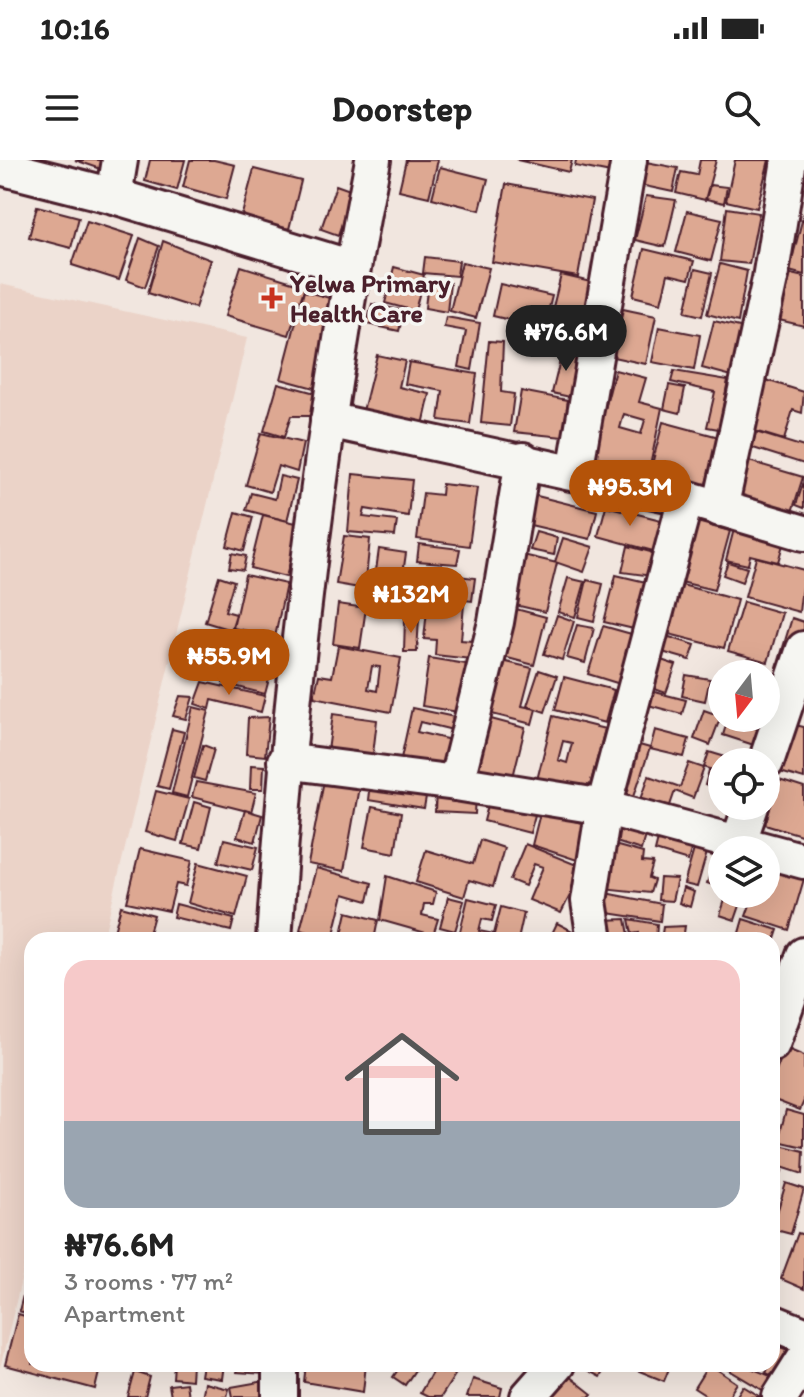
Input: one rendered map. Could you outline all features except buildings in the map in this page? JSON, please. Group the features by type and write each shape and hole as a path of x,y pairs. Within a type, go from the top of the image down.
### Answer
{"street":[{"path":"114,196 120,160"},
{"path":"274,932 285,761 328,420 373,160"},
{"path":"575,472 629,160"},
{"path":"720,509 770,279 789,160"},
{"path":"0,167 114,196 352,268"},
{"path":"328,420 523,460 686,498 804,533"},
{"path":"456,783 496,622 523,460"},
{"path":"594,932 589,901 604,807 686,498"},
{"path":"771,748 804,649"},
{"path":"285,761 456,783 604,807 719,836"},
{"path":"780,854 804,861"},
{"path":"780,1022 804,955"},
{"path":"780,1325 804,1335"},
{"path":"780,1397 804,1359"},
{"path":"280,1372 280,1397"},
{"path":"528,1397 550,1372"}],"shaded area":[{"path":"0,284 247,338 105,932 24,932 24,1268 0,1368"}],"place":[{"name":"Yelwa Primary Health Care","path":"272,298"}]}
